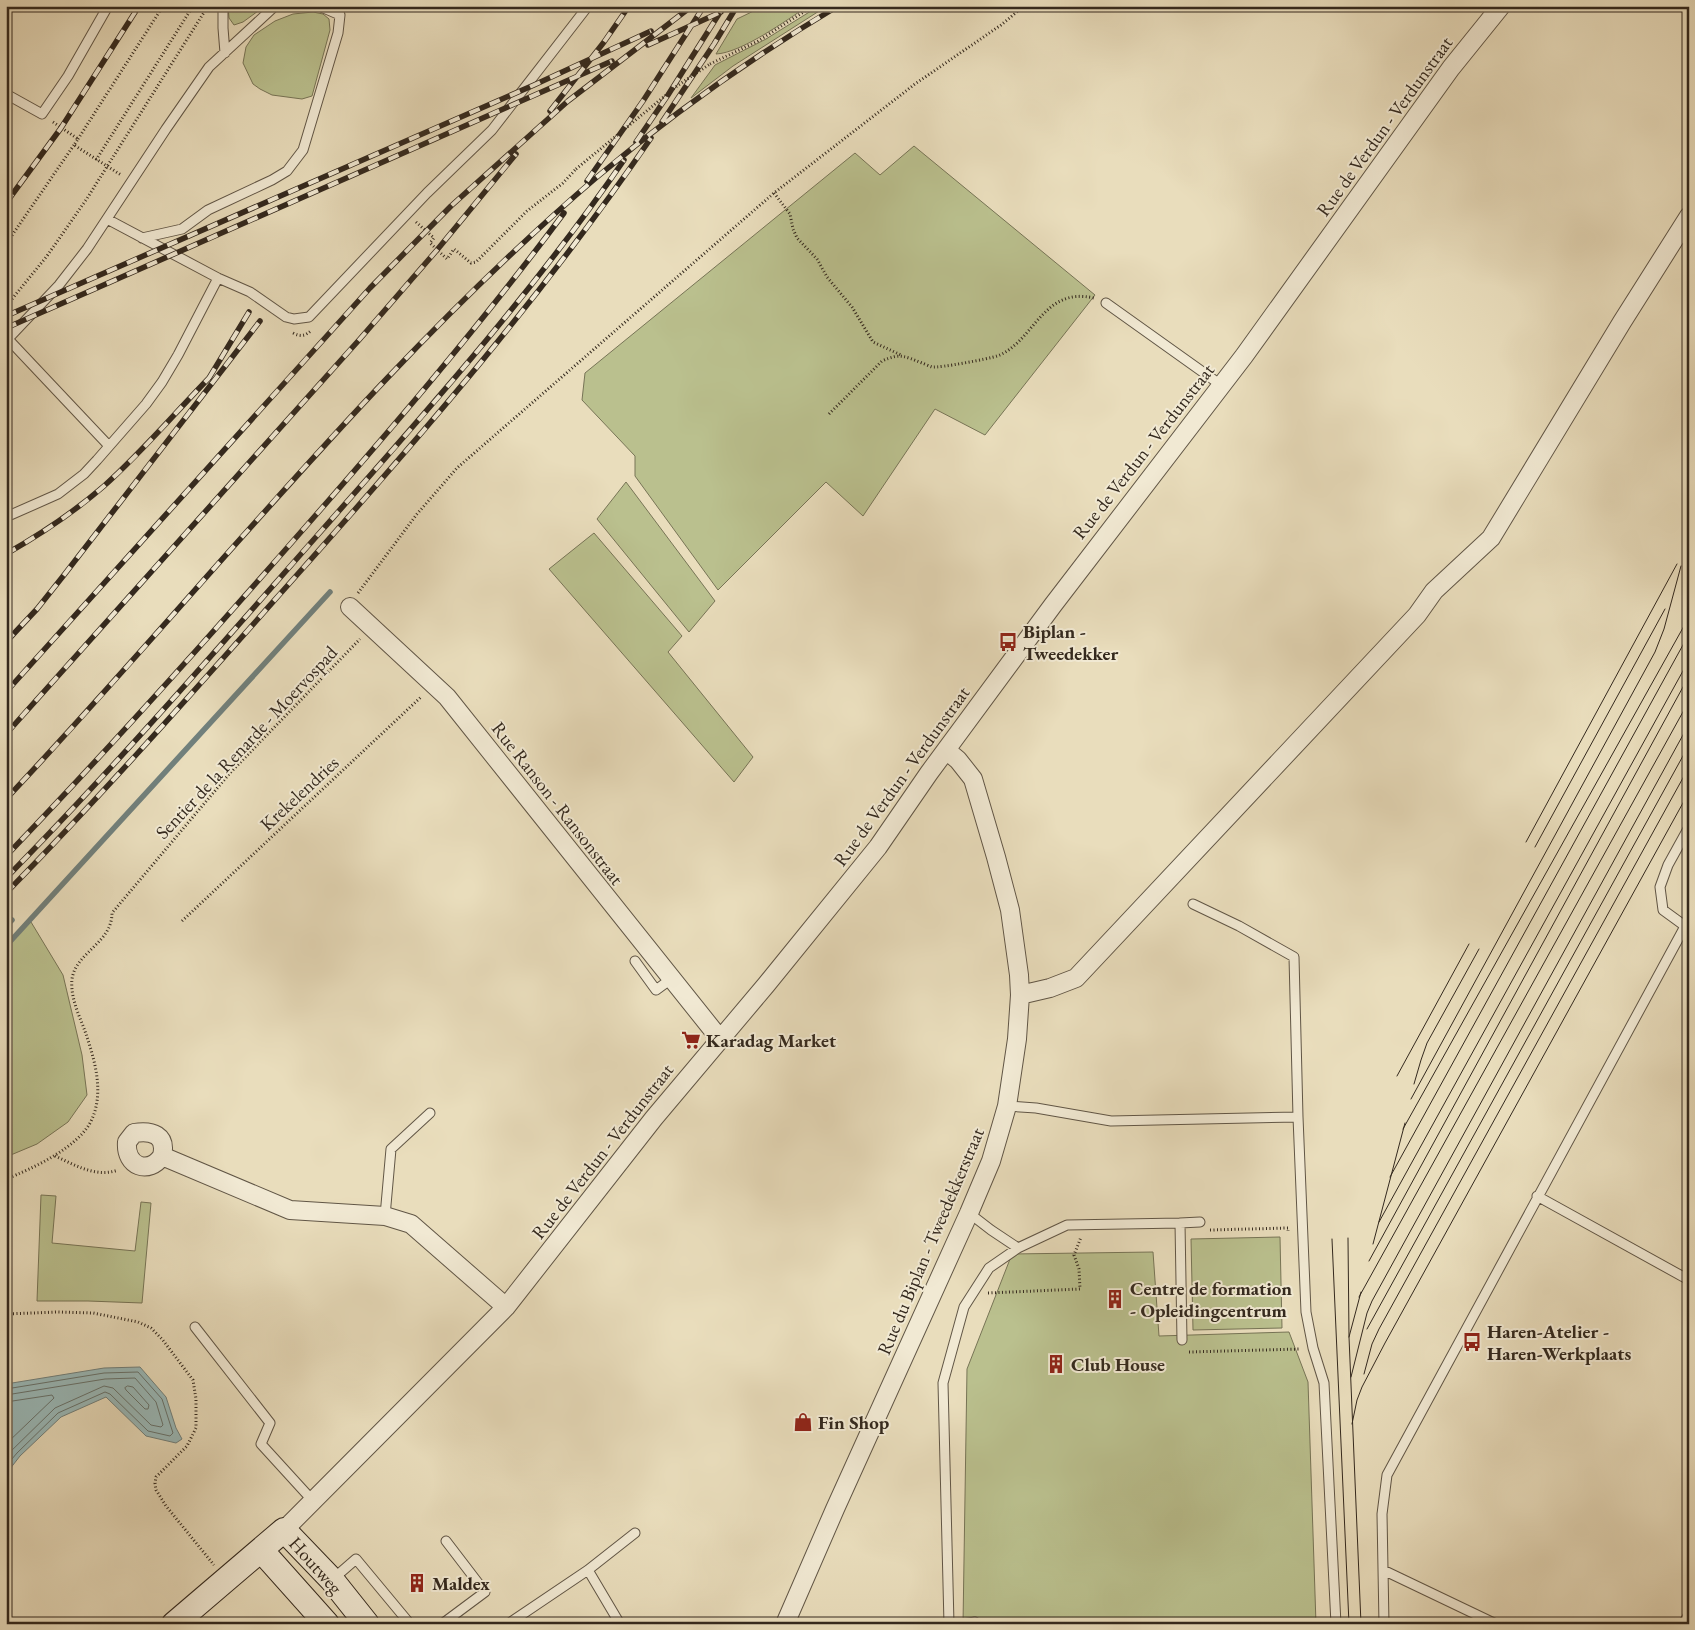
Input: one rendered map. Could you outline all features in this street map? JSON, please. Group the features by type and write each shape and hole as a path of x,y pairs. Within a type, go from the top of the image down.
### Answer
{"main road":[{"path":"174,1624 284,1530"},
{"name":"Houtweg","path":"284,1530 332,1580 367,1624"},
{"name":"Houtweg","path":"261,1550 327,1624"}],"street":[{"name":"Rue de Verdun - Verdunstraat","path":"284,1530 506,1307 654,1118 766,985 878,847 946,750 1053,604 1244,356 1451,68 1501,6"},
{"path":"1020,995 1050,988 1076,978 1418,615 1434,591 1490,538 1689,216"},
{"name":"Rue Ranson - Ransonstraat","path":"350,607 453,704 671,980 720,1039"},
{"name":"Rue du Biplan - Tweedekkerstraat","path":"788,1623 834,1509 970,1213 991,1160 1007,1106 1017,1039 1020,995 1010,910 973,780 958,760 946,750"},
{"path":"146,1131 154,1133 159,1137 164,1150 162,1156 159,1161 148,1165 132,1162 127,1151 127,1142 134,1132 146,1131"},
{"path":"162,1156 290,1210 384,1216 411,1224 506,1307"}],"lane":[{"path":"6,94 42,114 68,76 108,6"},
{"path":"223,6 225,52"},
{"path":"109,446 7,340 59,285 87,249 186,98 209,67 275,6"},
{"path":"142,238 182,229 208,210 287,171 303,150 338,33 340,15 319,6"},
{"path":"107,219 218,278 250,292 286,317 294,320 309,317 427,193 492,130 588,6"},
{"path":"6,517 58,494 84,474 109,446 146,404 162,382 218,278"},
{"path":"1106,303 1221,385"},
{"path":"1384,1624 1382,1514 1387,1475 1687,922 1664,910 1660,887 1668,865 1689,827"},
{"path":"1193,904 1294,957 1306,1312 1313,1348 1324,1383 1336,1624"},
{"path":"636,961 656,990 671,980"},
{"path":"1007,1106 1036,1108 1110,1121 1298,1117"},
{"path":"384,1216 392,1149 430,1113"},
{"path":"1538,1196 1689,1280"},
{"path":"970,1213 1018,1248"},
{"path":"950,1624 943,1384 964,1306 989,1268 1018,1248 1068,1225 1180,1227 1200,1222"},
{"path":"1180,1227 1182,1340"},
{"path":"195,1326 270,1424 261,1444 313,1501"},
{"path":"508,1624 588,1570 635,1534"},
{"path":"442,1624 485,1592 446,1541"},
{"path":"332,1580 356,1559 410,1624"},
{"path":"588,1570 620,1624"},
{"path":"1383,1570 1496,1624"},
{"path":"1683,1624 1689,1614"},
{"path":"963,1624 975,1622 975,1624"}],"path":[{"path":"6,244 78,139 162,6"},
{"path":"96,160 193,6"},
{"path":"12,299 63,234 208,6"},
{"path":"415,221 434,238 430,243 447,259 454,249 471,264 476,262 527,212 576,169 677,86 710,64 758,41 813,6"},
{"path":"350,607 417,514 458,468 774,193 915,84 1001,25 1024,6"},
{"path":"42,114 78,139"},
{"path":"74,145 111,169"},
{"path":"774,193 790,214 797,238 817,259 827,276 852,307 873,342 932,367 997,356 1008,351 1044,313 1067,299 1086,297 1106,303"},
{"path":"829,414 882,361 893,356 902,355"},
{"name":"Sentier de la Renarde - Moervospad","path":"6,1179 55,1156 86,1129 92,1121 96,1110 98,1092 97,1073 91,1047 72,990 72,978 76,965 104,936 112,923 112,913 230,773 364,636"},
{"name":"Krekelendries","path":"182,921 434,685"},
{"path":"55,1156 82,1168 108,1173 121,1169 132,1162"},
{"path":"1180,1227 1288,1228 1288,1238"},
{"path":"974,1292 983,1295 990,1292 1080,1289 1079,1269 1074,1255 1083,1233"},
{"path":"6,1314 94,1313 138,1322 151,1328 162,1339 193,1380 196,1399 196,1428 187,1446 156,1477 156,1490 166,1506 204,1552"},
{"path":"1182,1340 1183,1352 1300,1349 1297,1341"}],"green space":[{"path":"228,6 265,6 243,22 234,25 229,18"},
{"path":"764,6 808,6 751,42 716,54 737,19"},
{"path":"819,6 827,6 733,66 691,98 715,65 766,39"},
{"path":"313,12 323,14 329,19 330,30 312,96 302,99 272,95 253,84 243,63 246,47 254,35 275,21 293,14"},
{"path":"914,146 1095,295 985,435 935,409 863,516 826,482 718,590 635,476 635,456 582,400 585,373 855,153 880,175"},
{"path":"626,482 715,601 689,632 597,519"},
{"path":"594,533 682,636 668,652 753,757 734,782 549,569"},
{"path":"31,922 63,975 82,1055 87,1095 68,1122 37,1144 6,1157 6,943"},
{"path":"41,1195 56,1196 52,1243 135,1251 141,1202 151,1203 142,1303 37,1301"},
{"path":"1280,1237 1282,1328 1193,1330 1191,1239"},
{"path":"1153,1252 1159,1336 1289,1332 1308,1382 1316,1624 963,1624 967,1369 1012,1254"}],"water":[{"path":"140,1367 166,1397 176,1428 182,1439 176,1443 146,1436 106,1397 61,1417 20,1456 6,1474 6,1384 104,1368"}],"waterway":[{"path":"6,946 330,592"},
{"path":"6,926 12,920"}],"tram line":[{"path":"1526,842 1677,564"},
{"path":"1411,1099 1655,652 1664,629 1681,566"},
{"path":"1535,847 1665,609"},
{"path":"1403,1129 1689,617"},
{"path":"1390,1177 1689,634"},
{"path":"1379,1222 1689,660"},
{"path":"1369,1261 1689,676"},
{"path":"1359,1297 1689,701"},
{"path":"1351,1377 1367,1313 1372,1301 1689,724"},
{"path":"1367,1329 1689,745"},
{"path":"1364,1374 1372,1344 1379,1329 1689,767"},
{"path":"1352,1424 1362,1387 1385,1343 1689,792"},
{"path":"1397,1076 1469,944"},
{"path":"1414,1084 1427,1043 1479,949"},
{"path":"1373,1244 1405,1123"},
{"path":"1348,1238 1349,1337 1361,1624"},
{"path":"1332,1239 1349,1624"},
{"path":"1349,1337 1361,1292"}],"railway":[{"path":"6,203 61,128 139,6"},
{"path":"550,111 604,42 629,6"},
{"path":"6,692 370,288 451,206 568,101 692,6"},
{"path":"587,181 643,101 704,6"},
{"path":"636,142 724,6"},
{"path":"662,122 737,6"},
{"path":"6,799 366,401 440,323 517,249 597,177 684,108 775,45 838,6"},
{"path":"648,45 721,12"},
{"path":"6,316 534,85 651,31"},
{"path":"6,328 612,61"},
{"path":"6,893 153,736 435,417 568,253 651,138"},
{"path":"6,734 359,340 437,250 516,154"},
{"path":"6,878 167,706 441,394 554,256 624,160"},
{"path":"6,856 183,665 358,467 463,342 564,213"},
{"path":"209,378 249,312"},
{"path":"6,642 37,609 64,575 260,321"},
{"path":"6,554 57,522 104,486 209,378"}],"place":[{"name":"Biplan - Tweedekker","path":"1008,642"},
{"name":"Karadag Market","path":"691,1040"},
{"name":"Centre de formation - Opleidingcentrum","path":"1115,1299"},
{"name":"Haren-Atelier - Haren-Werkplaats","path":"1472,1342"},
{"name":"Club House","path":"1056,1364"},
{"name":"Fin Shop","path":"803,1422"},
{"name":"Maldex","path":"417,1583"}]}
